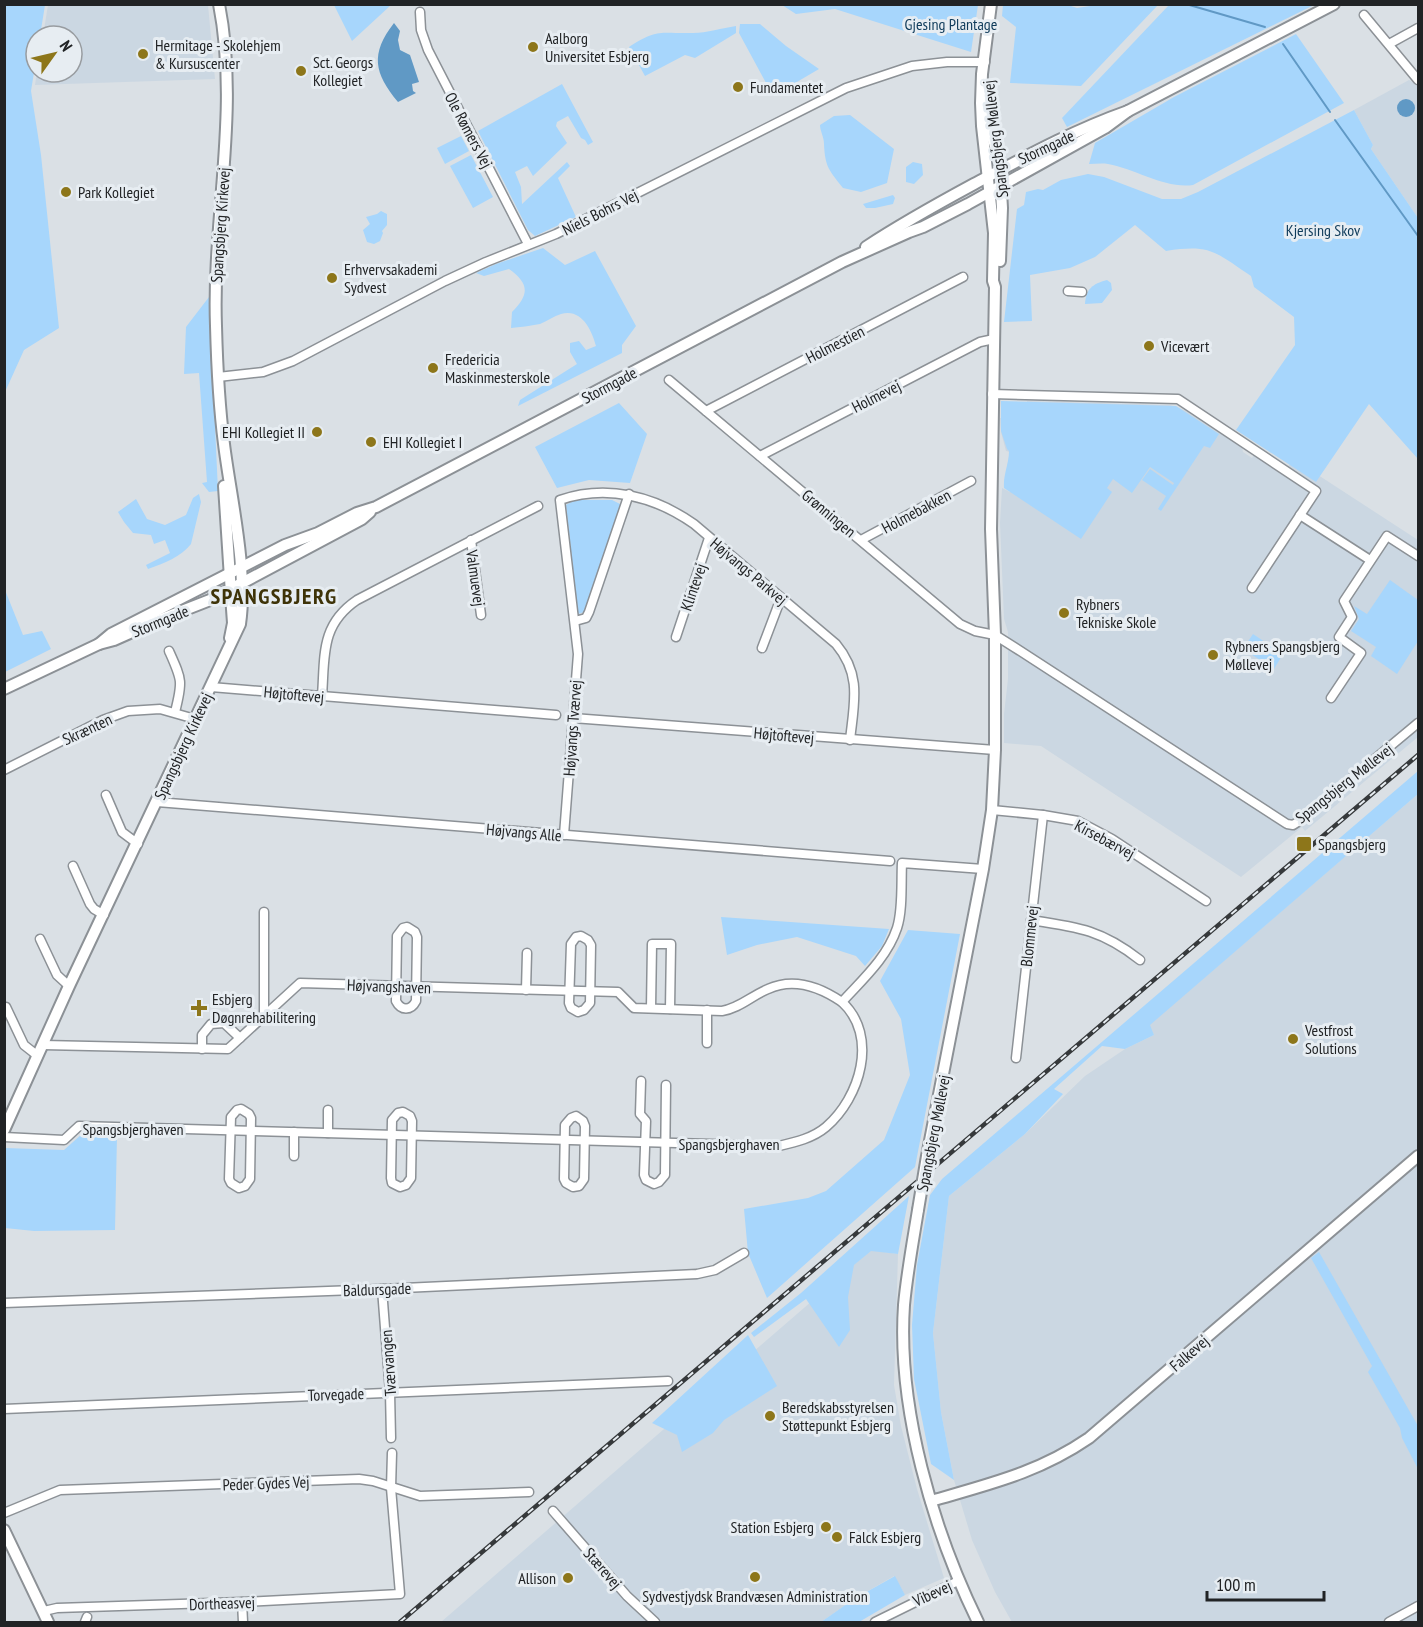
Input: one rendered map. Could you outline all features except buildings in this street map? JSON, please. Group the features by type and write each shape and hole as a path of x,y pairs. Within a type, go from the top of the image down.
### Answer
{"street":[{"name":"Spangsbjerg Kirkevej","path":"5,1127 69,986 235,639 240,624 223,467 224,445 218,377 215,290 228,104 226,50 219,4"},
{"name":"Spangsbjerg Møllevej","path":"978,1623 958,1581 931,1501 915,1434 905,1373 904,1305 927,1156 983,868 992,810 995,750 991,529 995,287 993,281 994,234 981,115 982,74 991,4"},
{"name":"Stormgade","path":"1000,178 1038,149 1128,111 1334,4"},
{"name":"Ole Rømers Vej","path":"420,12 421,30 428,50 528,244"},
{"path":"1364,15 1418,80"},
{"path":"1389,44 1419,28"},
{"name":"Niels Bohrs Vej","path":"218,377 263,372 293,361 446,281 528,244 556,234 846,88 912,66 947,62 985,62"},
{"name":"Spangsbjerg Møllevej","path":"985,62 991,129 999,157 1003,232 999,280 995,287"},
{"name":"Stormgade","path":"4,689 99,644 190,609 285,545 376,507 842,262 909,232 920,221 1000,178 1105,128 1128,111"},
{"name":"Stormgade","path":"842,262 928,208 989,184"},
{"name":"Holmestien","path":"706,411 963,277"},
{"path":"1068,291 1082,292"},
{"name":"Holmevej","path":"760,456 980,342 994,339"},
{"name":"Grønningen","path":"669,380 960,624 975,631 994,635"},
{"path":"992,394 1178,399 1316,490 1252,588"},
{"name":"Holmebakken","path":"861,540 971,482"},
{"name":"Højvangs Parkvej","path":"560,500 577,494 599,491 629,494 676,511 710,538 836,644 849,664 855,687 850,740"},
{"path":"575,621 586,618 589,612 629,494"},
{"name":"Højvangs Tværvej","path":"560,500 578,654 564,835"},
{"path":"322,696 325,645 335,618 345,608 538,506"},
{"name":"Stormgade","path":"99,644 111,634 362,519 376,507"},
{"path":"1300,515 1370,560"},
{"path":"1330,698 1361,653 1339,637 1352,617 1344,601 1386,536 1419,556"},
{"name":"Klintevej","path":"676,637 710,538"},
{"name":"Valmuevej","path":"471,540 481,615"},
{"path":"762,648 781,598"},
{"name":"Spangsbjerg Møllevej","path":"994,635 1287,824 1293,825 1304,818 1419,723"},
{"path":"169,651 181,678 181,688 174,712"},
{"name":"Højtoftevej","path":"211,687 555,715"},
{"name":"Skrænten","path":"4,770 103,720 128,711 160,709 195,719"},
{"name":"Højtoftevej","path":"573,718 995,750"},
{"path":"106,795 122,832 138,844"},
{"name":"Højvangs Alle","path":"157,802 890,861"},
{"name":"Kirsebærvej","path":"992,810 1043,815 1078,822 1112,839 1206,901"},
{"name":"Blommevej","path":"1016,1058 1043,815"},
{"path":"842,1002 880,959 898,926 902,863 983,868"},
{"path":"73,866 90,904 104,915"},
{"path":"264,912 264,1016"},
{"path":"1031,920 1078,927 1101,935 1119,943 1140,960"},
{"path":"408,927 415,932 417,937 417,986 416,1001 411,1008 401,1008 396,1001 397,936 403,928 408,927"},
{"path":"581,936 591,945 590,991 587,1008 578,1012 571,1008 569,1003 571,944 576,937 581,936"},
{"path":"40,939 57,975 69,986"},
{"path":"651,1008 652,944 671,944 670,1009"},
{"path":"526,990 527,953"},
{"name":"Højvangshaven","path":"43,1045 228,1049 300,983 618,992 634,1008 707,1010 734,1009 767,989 786,983 805,984 825,991 842,1002"},
{"name":"Spangsbjerghaven","path":"4,1137 64,1140 79,1126 779,1146 804,1141 825,1128 843,1111 855,1086 862,1060 862,1041 857,1024 848,1007 842,1002"},
{"path":"4,1006 24,1046 38,1056"},
{"path":"707,1010 707,1042"},
{"path":"202,1049 202,1035 211,1024 224,1023 240,1038"},
{"name":"Spangsbjerghaven","path":"641,1081 640,1114 646,1121 644,1175 646,1180 654,1184 665,1175 666,1085"},
{"path":"242,1109 249,1113 251,1118 250,1179 239,1188 231,1183 230,1179 231,1130 231,1117 237,1110 242,1109"},
{"path":"328,1110 328,1133"},
{"path":"403,1112 410,1116 412,1121 411,1178 406,1185 400,1187 392,1183 391,1178 392,1134 392,1120 398,1113 403,1112"},
{"path":"576,1116 583,1121 585,1126 584,1179 579,1186 573,1187 564,1179 565,1140 565,1125 576,1116"},
{"path":"294,1132 294,1156"},
{"name":"Falkevej","path":"931,1501 1022,1474 1059,1458 1089,1438 1419,1156"},
{"name":"Baldursgade","path":"4,1303 382,1289 697,1274 715,1270 744,1253"},
{"name":"Tværvangen","path":"382,1289 391,1438"},
{"name":"Torvegade","path":"4,1409 668,1381"},
{"path":"391,1488 392,1453"},
{"name":"Peder Gydes Vej","path":"4,1513 60,1490 359,1479 373,1481 420,1496 529,1492"},
{"name":"Dortheasvej","path":"44,1611 57,1608 400,1594 391,1488"},
{"name":"Stærevej","path":"553,1511 627,1596 655,1623"},
{"path":"4,1530 48,1623"},
{"name":"Vibevej","path":"875,1623 958,1581"},
{"path":"242,1602 243,1623"},
{"path":"1389,1623 1419,1606"}],"shaded area":[{"name":"Hermitage - Skolehjem & Kursuscenter","path":"48,5 208,5 215,79 84,83 84,24 45,24"},
{"path":"394,23 400,31 398,40 400,50 410,55 419,82 412,84 413,91 416,93 398,102 384,82 378,63 381,44"},
{"path":"1409,80 1418,85 1418,218 1371,149 1373,145 1354,110"},
{"path":"1406,99 1412,102 1415,108 1412,114 1406,117 1400,114 1397,108 1400,102"},
{"name":"Rybners Spangsbjerg Møllevej","path":"1027,401 1170,405 1184,410 1242,447 1243,452 1252,458 1258,449 1287,467 1295,460 1418,540 1418,737 1305,831 1302,827 1241,877 1041,746 1004,743 1008,632 1004,619 1000,523 1002,488 1010,492 1007,467 1010,452 1006,451 1000,418 1026,419"},
{"path":"1418,794 1418,1622 1012,1622 995,1592 972,1540 954,1480 941,1412 933,1333 949,1196 1025,1134 1085,1076 1125,1049 1154,1035 1149,1025"},
{"path":"871,1250 898,1254 894,1385 901,1426 917,1489 944,1578 905,1595 894,1576 854,1599 821,1622 441,1622"}],"green space":[{"path":"5,4 45,5 42,24 24,24 24,84 32,84 31,91 41,155 59,328 24,350 5,392"},
{"path":"1103,4 1158,5 1081,86 1010,83 1016,27 1002,16 1003,5 1068,5 1077,8"},
{"path":"334,5 391,5 352,41"},
{"name":"Gjesing Plantage","path":"782,5 978,5 971,52 835,9 796,14"},
{"path":"1169,5 1314,5 1067,127 1062,118"},
{"path":"740,24 760,24 819,69 773,96 739,33"},
{"path":"736,26 736,33 695,58 685,55 645,76 629,47 654,34 698,33"},
{"path":"1296,34 1344,103 1193,185 1172,184 1108,164 1089,164 1095,143 1174,97"},
{"path":"562,84 593,142 588,145 581,138 568,116 557,122 556,126 567,143 533,176 527,166 515,172 521,187 522,204 567,162 570,166 558,178 576,217 535,236 528,230 478,131"},
{"name":"Kjersing Skov","path":"1354,110 1373,145 1371,149 1418,218 1418,459 1369,404 1316,482 1236,430 1295,345 1294,317 1254,287 1251,276 1220,256 1212,252 1193,249 1166,251 1135,225 1095,257 1070,268 1030,275 1032,321 1004,322 1017,209 1024,205 1026,192 1043,190 1061,180 1088,174 1104,177 1162,199 1181,199"},
{"path":"850,115 894,149 887,183 861,192 843,188 831,172 825,158 820,127 834,116"},
{"path":"461,136 469,151 445,164 437,148"},
{"path":"471,155 493,197 473,208 450,166"},
{"path":"913,162 922,164 923,175 914,184 906,182 906,167"},
{"path":"893,195 895,198 893,204 866,208 863,204"},
{"path":"381,211 387,214 387,225 382,231 380,241 374,244 367,242 363,230 370,224 366,217"},
{"path":"543,248 565,265 595,251 636,326 622,345 622,353 518,406 520,400 577,364 570,352 570,343 579,341 586,350 596,346 589,328 575,314 561,314 540,324 511,328 512,312 524,295 524,285 521,280 509,269 484,276 476,273"},
{"path":"1107,280 1111,283 1112,290 1102,303 1085,304 1091,288"},
{"path":"209,297 218,491 209,492 202,483 207,482 199,373 184,374 186,327"},
{"path":"1001,401 1176,406 1219,434 1210,448 1204,446 1161,511 1158,509 1166,496 1142,480 1150,469 1173,485 1174,483 1150,467 1132,493 1113,479 1107,488 1112,492 1081,539 1004,488 1009,451 1001,431"},
{"path":"619,403 647,434 630,483 589,480 557,488 535,447"},
{"path":"199,494 201,502 191,544 177,556 148,569 146,565 170,553 165,540 154,544 151,535 133,533 118,512 136,499 147,519 165,525 186,515 193,498"},
{"path":"575,500 612,500 622,505 584,612 578,614 566,505"},
{"path":"1390,580 1418,600 1418,641 1397,674 1371,656 1376,647 1351,631 1359,619 1354,606 1367,614"},
{"path":"5,590 23,635 42,631 51,649 5,672"},
{"path":"1253,634 1283,654 1274,669 1243,649"},
{"path":"1418,771 1418,794 1150,1025 1154,1035 1125,1049 1102,1046 1054,1089 1063,1094 1025,1134 949,1196 933,1333 941,1412 954,1480 931,1464 914,1379 912,1325 917,1265 930,1195 942,1179"},
{"path":"721,917 889,929 882,946 865,966 856,956 797,937 757,945 727,955"},
{"path":"908,930 960,934 915,1167 767,1298 748,1253 744,1209 808,1198 826,1191 884,1140 910,1075 901,1019 880,981"},
{"path":"82,1134 117,1136 115,1230 34,1231 5,1228 5,1148 64,1150"},
{"path":"909,1196 898,1254 871,1251 854,1265 848,1297 850,1330 839,1347 806,1299 754,1337 751,1333 801,1293"},
{"path":"1319,1252 1418,1426 1418,1469 1402,1438 1400,1428 1368,1372 1372,1366 1311,1258"},
{"path":"748,1335 777,1386 724,1420 713,1433 682,1452 677,1435 652,1423"},
{"path":"895,1576 905,1595 859,1622 821,1622 854,1599"}],"waterway":[{"path":"1186,4 1265,27"},
{"path":"1283,44 1330,112"},
{"path":"1335,120 1418,236"}],"railway":[{"path":"400,1622 1418,755"}],"place":[{"name":"Aalborg Universitet Esbjerg","path":"533,47"},
{"name":"Hermitage - Skolehjem & Kursuscenter","path":"143,54"},
{"name":"Sct. Georgs Kollegiet","path":"301,71"},
{"name":"Fundamentet","path":"738,87"},
{"name":"Park Kollegiet","path":"66,192"},
{"name":"Erhvervsakademi Sydvest","path":"332,278"},
{"name":"Vicevært","path":"1149,346"},
{"name":"Fredericia Maskinmesterskole","path":"433,368"},
{"name":"EHI Kollegiet II","path":"317,432"},
{"name":"EHI Kollegiet I","path":"371,442"},
{"name":"Rybners Tekniske Skole","path":"1064,613"},
{"name":"Rybners Spangsbjerg Møllevej","path":"1213,655"},
{"name":"Spangsbjerg","path":"1304,844"},
{"name":"Esbjerg Døgnrehabilitering","path":"199,1008"},
{"name":"Vestfrost Solutions","path":"1293,1039"},
{"name":"Beredskabsstyrelsen Støttepunkt Esbjerg","path":"770,1416"},
{"name":"Station Esbjerg","path":"826,1527"},
{"name":"Falck Esbjerg","path":"837,1537"},
{"name":"Sydvestjydsk Brandvæsen Administration","path":"755,1577"},
{"name":"Allison","path":"568,1578"}],"district":[{"name":"SPANGSBJERG","path":"274,596"}]}
